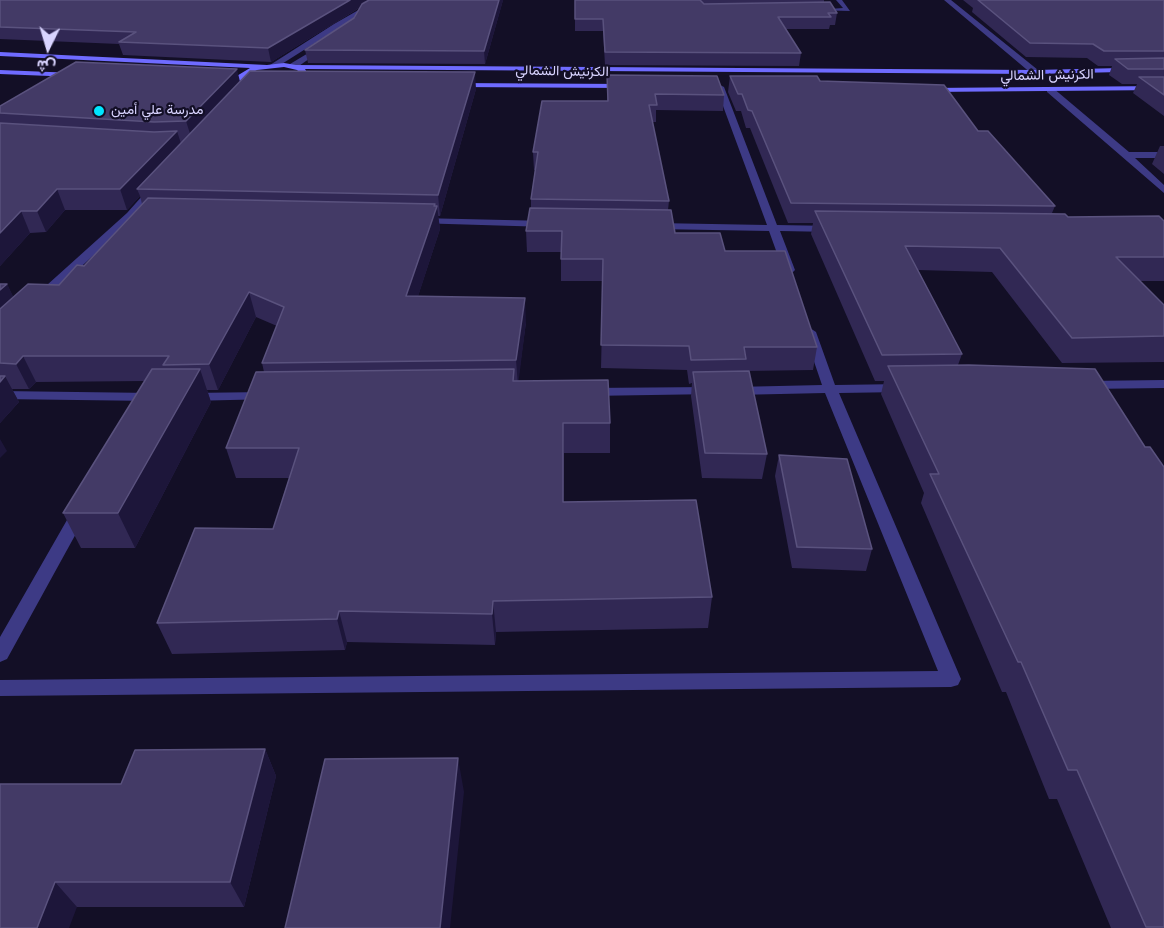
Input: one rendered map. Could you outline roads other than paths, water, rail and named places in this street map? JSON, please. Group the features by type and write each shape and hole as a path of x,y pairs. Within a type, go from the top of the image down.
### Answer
{"main road":[{"path":"0,54 264,66"},
{"name":"الكرنيش الشمالي","path":"264,66 1035,72 1164,69"},
{"path":"247,86 239,77 242,73 264,66"},
{"path":"283,83 304,74 304,71 295,66"},
{"path":"0,72 83,76"},
{"path":"233,82 247,86 306,84"},
{"name":"الكرنيش الشمالي","path":"448,85 637,87"},
{"name":"الكرنيش الشمالي","path":"920,90 1164,88"}],"street":[{"path":"274,65 380,0"},
{"path":"804,10 848,10 839,0"},
{"path":"947,0 1035,72"},
{"path":"353,28 359,14"},
{"path":"295,66 333,40"},
{"path":"720,87 793,282"},
{"path":"944,90 951,99"},
{"path":"1050,90 1127,155 1164,190"},
{"path":"1127,155 1164,155"},
{"path":"37,298 131,215 162,180"},
{"path":"131,215 143,215"},
{"path":"405,220 560,224"},
{"path":"643,226 845,229"},
{"path":"0,688 951,679 830,389 804,314"},
{"path":"1075,385 1164,384"},
{"path":"570,392 911,388"},
{"path":"0,395 144,398 286,396"},
{"path":"133,418 144,398"},
{"path":"0,654 86,500"}],"place":[{"name":"مدرسة علي أمين","path":"99,111"}]}
